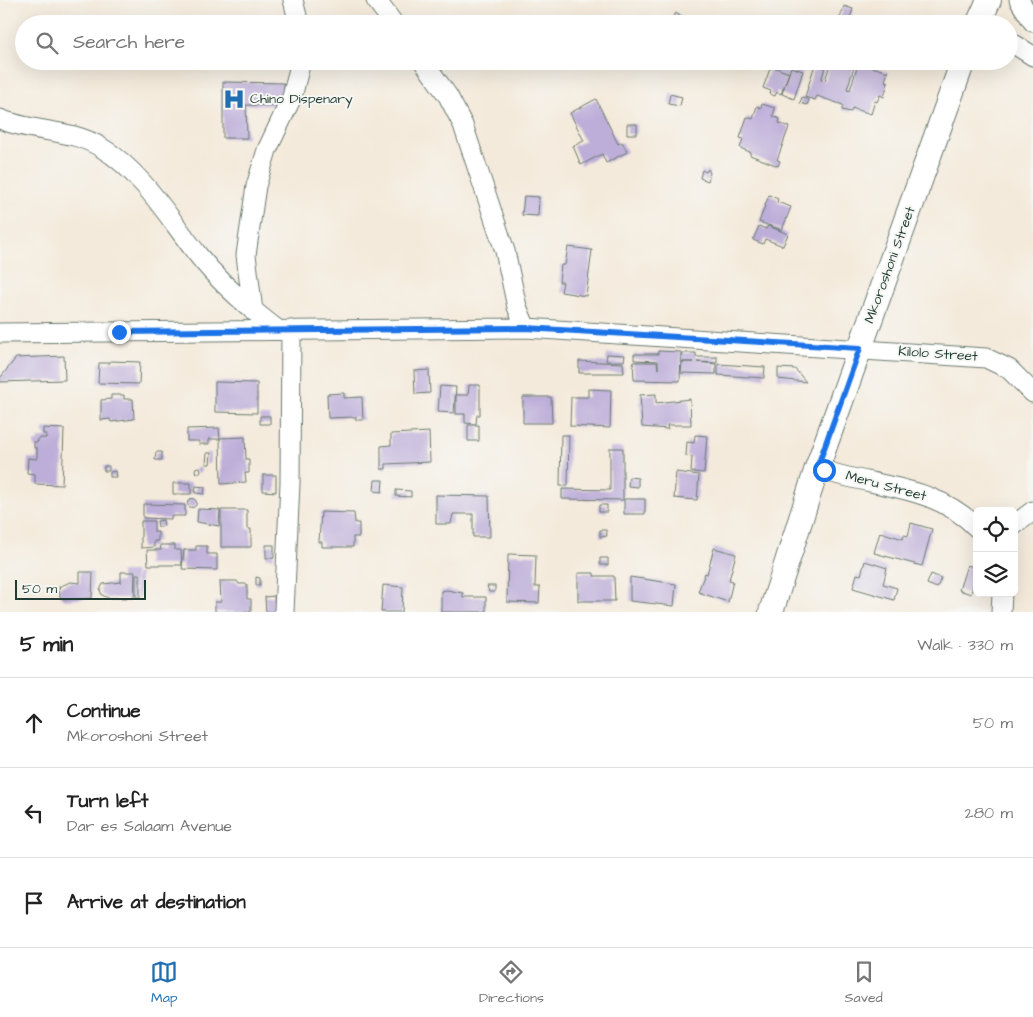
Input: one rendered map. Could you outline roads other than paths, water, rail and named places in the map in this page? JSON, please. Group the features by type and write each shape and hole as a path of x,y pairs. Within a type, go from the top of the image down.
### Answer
{"street":[{"path":"293,0 296,15"},
{"path":"376,0 387,15"},
{"path":"982,15 989,0"},
{"path":"1019,0 1033,22"},
{"path":"1018,47 1033,56"},
{"path":"252,311 246,255 256,186 268,150 292,97 299,70"},
{"path":"429,70 448,96 462,125 504,250 518,308 526,328"},
{"name":"Mkoroshoni Street","path":"771,612 817,468 960,70"},
{"path":"0,119 75,135 100,146 122,161 216,276 252,311 285,330 290,483 284,612"},
{"name":"Kilolo Street","path":"0,333 526,328 860,348 986,358 1009,369 1033,393"},
{"name":"Meru Street","path":"817,468 911,490 944,502 973,524"},
{"path":"1018,522 1033,511"},
{"path":"1001,612 1002,597"}],"place":[{"name":"Chino Dispenary","path":"234,99"}]}
